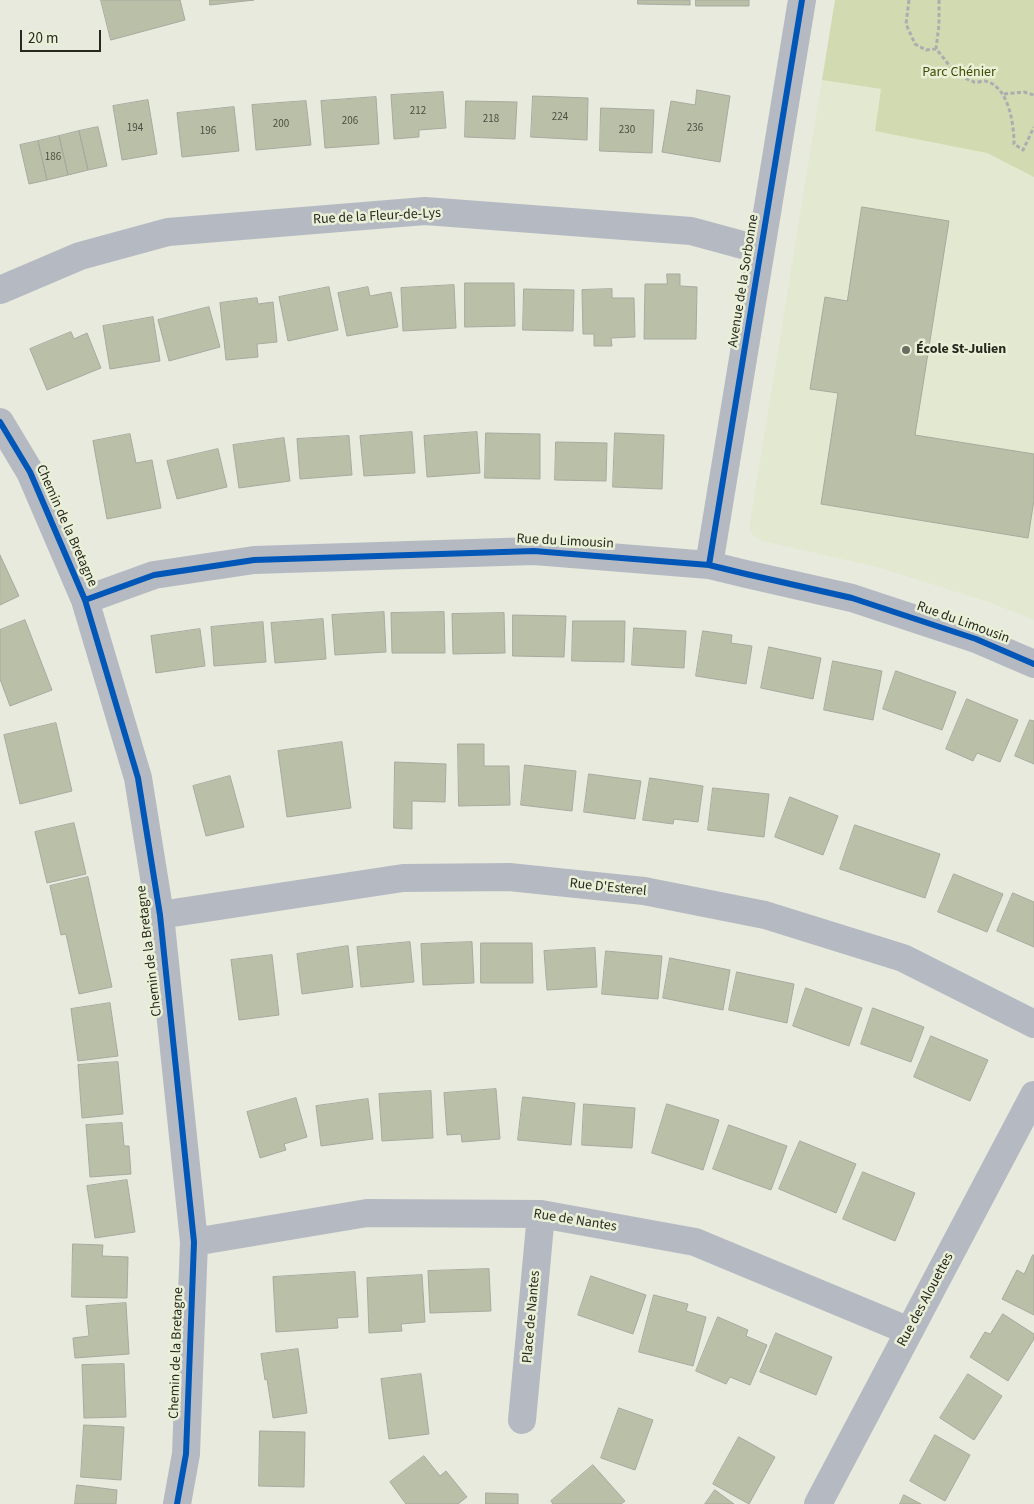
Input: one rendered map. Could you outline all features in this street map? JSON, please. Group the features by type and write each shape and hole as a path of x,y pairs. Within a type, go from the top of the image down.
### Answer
{"street":[{"name":"Avenue de la Sorbonne","path":"709,565 802,0"},
{"name":"Rue de la Fleur-de-Lys","path":"0,290 80,256 168,232 425,211 691,231 761,250"},
{"name":"Chemin de la Bretagne","path":"0,422 30,472 85,600 138,778 160,914 194,1242 186,1454 177,1504"},
{"name":"Rue du Limousin","path":"85,600 154,576 254,560 534,551 709,565 852,598 976,638 1034,664"},
{"name":"Rue D'Esterel","path":"160,914 403,878 509,877 644,891 765,915 903,958 1034,1024"},
{"name":"Rue des Alouettes","path":"818,1504 1034,1095"},
{"name":"Rue de Nantes","path":"194,1242 367,1213 541,1214 696,1242 909,1331"},
{"name":"Place de Nantes","path":"522,1420 541,1214"}],"path":[{"path":"908,0 906,24 915,44 926,50 936,49"},
{"path":"938,0 939,25 936,49 956,72 974,82 984,81 991,83 1004,94 1012,117 1014,144 1023,150 1034,127"},
{"path":"1004,94 1024,92 1034,95"}],"shaded area":[{"name":"École St-Julien","path":"822,80 882,89 875,131 987,153 1034,177 1034,620 989,602 877,567 762,541 752,534 750,529"}],"green space":[{"name":"Parc Chénier","path":"835,0 1034,0 1034,177 987,153 875,131 881,89 822,80"}],"building":[{"path":"101,0 180,0 185,20 111,40"},
{"path":"210,0 254,0 210,5"},
{"path":"638,0 690,0 690,5 638,4"},
{"path":"696,0 749,0 749,6 696,6"},
{"path":"697,90 730,96 720,162 662,152 671,101 695,105"},
{"path":"443,92 446,128 419,130 419,137 394,139 391,95"},
{"path":"533,96 588,98 587,140 531,137"},
{"path":"376,97 379,144 325,148 321,101"},
{"path":"148,100 157,154 122,160 113,106"},
{"path":"306,101 311,145 256,150 252,105"},
{"path":"466,101 517,102 515,139 465,137"},
{"path":"234,107 239,151 182,157 177,113"},
{"path":"601,108 654,110 652,153 600,151"},
{"path":"98,127 107,166 88,170 79,131"},
{"path":"79,131 88,170 68,175 59,136"},
{"path":"59,136 68,175 47,180 38,141"},
{"path":"38,141 47,180 29,184 20,145"},
{"path":"862,207 949,221 915,435 1034,454 1034,500 1028,538 821,504 838,393 810,389 825,297 847,301"},
{"path":"667,274 680,274 680,286 697,287 696,339 644,339 645,284 667,284"},
{"path":"465,283 514,283 515,326 465,327"},
{"path":"454,285 456,328 403,331 401,288"},
{"path":"329,287 338,330 288,341 279,297"},
{"path":"368,287 370,296 391,292 398,327 347,336 338,293"},
{"path":"524,289 574,290 573,331 523,330"},
{"path":"612,289 612,298 634,298 635,337 611,338 612,346 594,346 594,334 583,334 582,290"},
{"path":"257,298 258,304 273,302 277,342 257,344 258,357 226,360 220,303"},
{"path":"209,307 220,347 169,361 158,320"},
{"path":"153,317 160,361 110,369 103,326"},
{"path":"71,332 74,339 87,333 101,368 47,390 30,349"},
{"path":"412,432 415,473 364,476 360,436"},
{"path":"477,432 480,473 427,477 424,436"},
{"path":"486,433 540,434 540,479 485,478"},
{"path":"615,433 664,435 662,489 613,487"},
{"path":"130,434 136,463 152,460 161,508 107,519 93,441"},
{"path":"349,436 352,475 300,479 297,439"},
{"path":"284,438 290,481 239,488 233,445"},
{"path":"556,442 607,443 606,481 555,480"},
{"path":"218,449 227,487 177,499 167,461"},
{"path":"0,555 19,596 0,605"},
{"path":"384,612 386,652 335,655 332,615"},
{"path":"444,612 445,653 392,653 391,613"},
{"path":"504,613 505,653 453,654 452,614"},
{"path":"513,615 566,616 564,657 513,656"},
{"path":"323,619 326,659 275,663 271,623"},
{"path":"25,620 52,690 10,706 0,679 0,630"},
{"path":"573,621 625,621 624,662 572,661"},
{"path":"263,622 266,662 214,666 211,627"},
{"path":"634,628 686,631 684,668 632,665"},
{"path":"200,629 205,666 156,673 151,636"},
{"path":"703,631 732,635 731,643 752,646 746,684 696,676"},
{"path":"769,647 821,658 813,699 761,688"},
{"path":"833,661 882,671 873,720 824,710"},
{"path":"896,671 956,692 942,730 883,709"},
{"path":"967,699 1018,720 1000,762 977,753 973,761 946,749"},
{"path":"1030,720 1034,721 1034,764 1015,756"},
{"path":"56,723 72,791 20,804 4,735"},
{"path":"342,742 351,808 287,817 278,751"},
{"path":"458,744 484,744 484,766 509,766 510,805 459,806"},
{"path":"395,762 446,764 445,802 412,801 412,829 394,828"},
{"path":"525,765 576,771 572,811 521,805"},
{"path":"589,774 641,781 635,819 584,812"},
{"path":"230,776 244,827 206,836 193,786"},
{"path":"650,778 703,786 698,822 674,819 673,824 643,820"},
{"path":"713,788 769,794 764,837 708,830"},
{"path":"790,797 838,816 823,855 775,837"},
{"path":"74,823 86,874 47,883 35,832"},
{"path":"855,825 940,854 925,898 840,869"},
{"path":"954,874 1003,894 987,932 938,912"},
{"path":"88,877 112,987 79,994 66,934 61,935 50,886"},
{"path":"1013,893 1034,902 1034,947 997,931"},
{"path":"410,942 414,982 361,987 357,947"},
{"path":"472,942 474,983 423,985 421,944"},
{"path":"481,943 532,943 533,983 481,983"},
{"path":"348,946 353,987 302,994 297,954"},
{"path":"595,948 597,987 547,990 544,951"},
{"path":"606,951 662,956 658,999 602,994"},
{"path":"272,955 279,1015 239,1020 231,960"},
{"path":"670,958 730,970 723,1010 663,998"},
{"path":"737,972 794,984 787,1023 729,1010"},
{"path":"806,988 862,1008 849,1046 793,1026"},
{"path":"110,1003 118,1056 78,1061 71,1009"},
{"path":"873,1008 924,1027 911,1062 861,1044"},
{"path":"931,1036 988,1060 970,1101 914,1077"},
{"path":"118,1062 123,1114 82,1118 78,1065"},
{"path":"496,1089 500,1139 462,1142 461,1134 447,1135 444,1093"},
{"path":"431,1091 433,1138 382,1141 379,1094"},
{"path":"523,1097 575,1103 571,1145 518,1140"},
{"path":"296,1098 307,1137 284,1144 286,1150 260,1158 247,1112"},
{"path":"368,1099 373,1139 321,1146 316,1106"},
{"path":"584,1104 635,1108 632,1148 582,1145"},
{"path":"667,1104 719,1120 703,1170 652,1153"},
{"path":"122,1123 124,1146 129,1146 131,1174 90,1177 86,1125"},
{"path":"729,1125 787,1146 771,1190 713,1169"},
{"path":"800,1141 856,1164 836,1213 779,1189"},
{"path":"863,1172 915,1193 895,1241 843,1219"},
{"path":"127,1180 135,1232 95,1238 87,1186"},
{"path":"73,1244 103,1245 102,1256 128,1257 127,1298 72,1297"},
{"path":"1033,1255 1034,1315 1002,1299 1017,1270 1024,1274"},
{"path":"489,1269 491,1311 430,1313 428,1271"},
{"path":"355,1272 358,1317 337,1318 338,1328 276,1332 273,1277"},
{"path":"422,1275 425,1322 401,1324 402,1331 369,1333 367,1278"},
{"path":"591,1276 646,1295 633,1334 578,1315"},
{"path":"654,1295 688,1304 686,1311 706,1317 693,1366 639,1352"},
{"path":"126,1303 129,1354 75,1358 73,1338 89,1336 86,1306"},
{"path":"1003,1314 1034,1334 1034,1339 1008,1381 970,1357 985,1332 990,1334"},
{"path":"718,1317 748,1330 746,1336 767,1345 750,1385 730,1377 726,1384 696,1371"},
{"path":"776,1333 832,1357 816,1395 760,1372"},
{"path":"298,1349 307,1413 273,1418 261,1354"},
{"path":"124,1364 126,1417 84,1418 82,1365"},
{"path":"421,1374 429,1434 389,1439 381,1379"},
{"path":"968,1374 1002,1396 974,1440 940,1418"},
{"path":"619,1408 653,1420 635,1470 601,1458"},
{"path":"84,1425 124,1427 121,1480 81,1477"},
{"path":"260,1431 305,1432 304,1487 259,1486"},
{"path":"935,1435 970,1455 945,1501 910,1481"},
{"path":"739,1437 775,1457 749,1504 713,1484"},
{"path":"424,1456 440,1476 446,1471 467,1497 458,1504 406,1504 390,1482"},
{"path":"593,1465 625,1501 621,1504 553,1504 551,1501"},
{"path":"77,1485 117,1490 116,1504 75,1504"},
{"path":"715,1490 734,1504 705,1504"},
{"path":"486,1493 518,1494 518,1504 486,1504"},
{"path":"904,1495 921,1504 900,1504"}],"cycle path":[{"path":"709,565 802,0"},
{"path":"0,422 30,472 85,600 138,778 160,915 194,1242 186,1454 177,1504"},
{"path":"85,600 154,575 254,560 534,551 709,565 852,598 976,639 1034,664"}],"place":[{"name":"École St-Julien","path":"906,350"}]}
